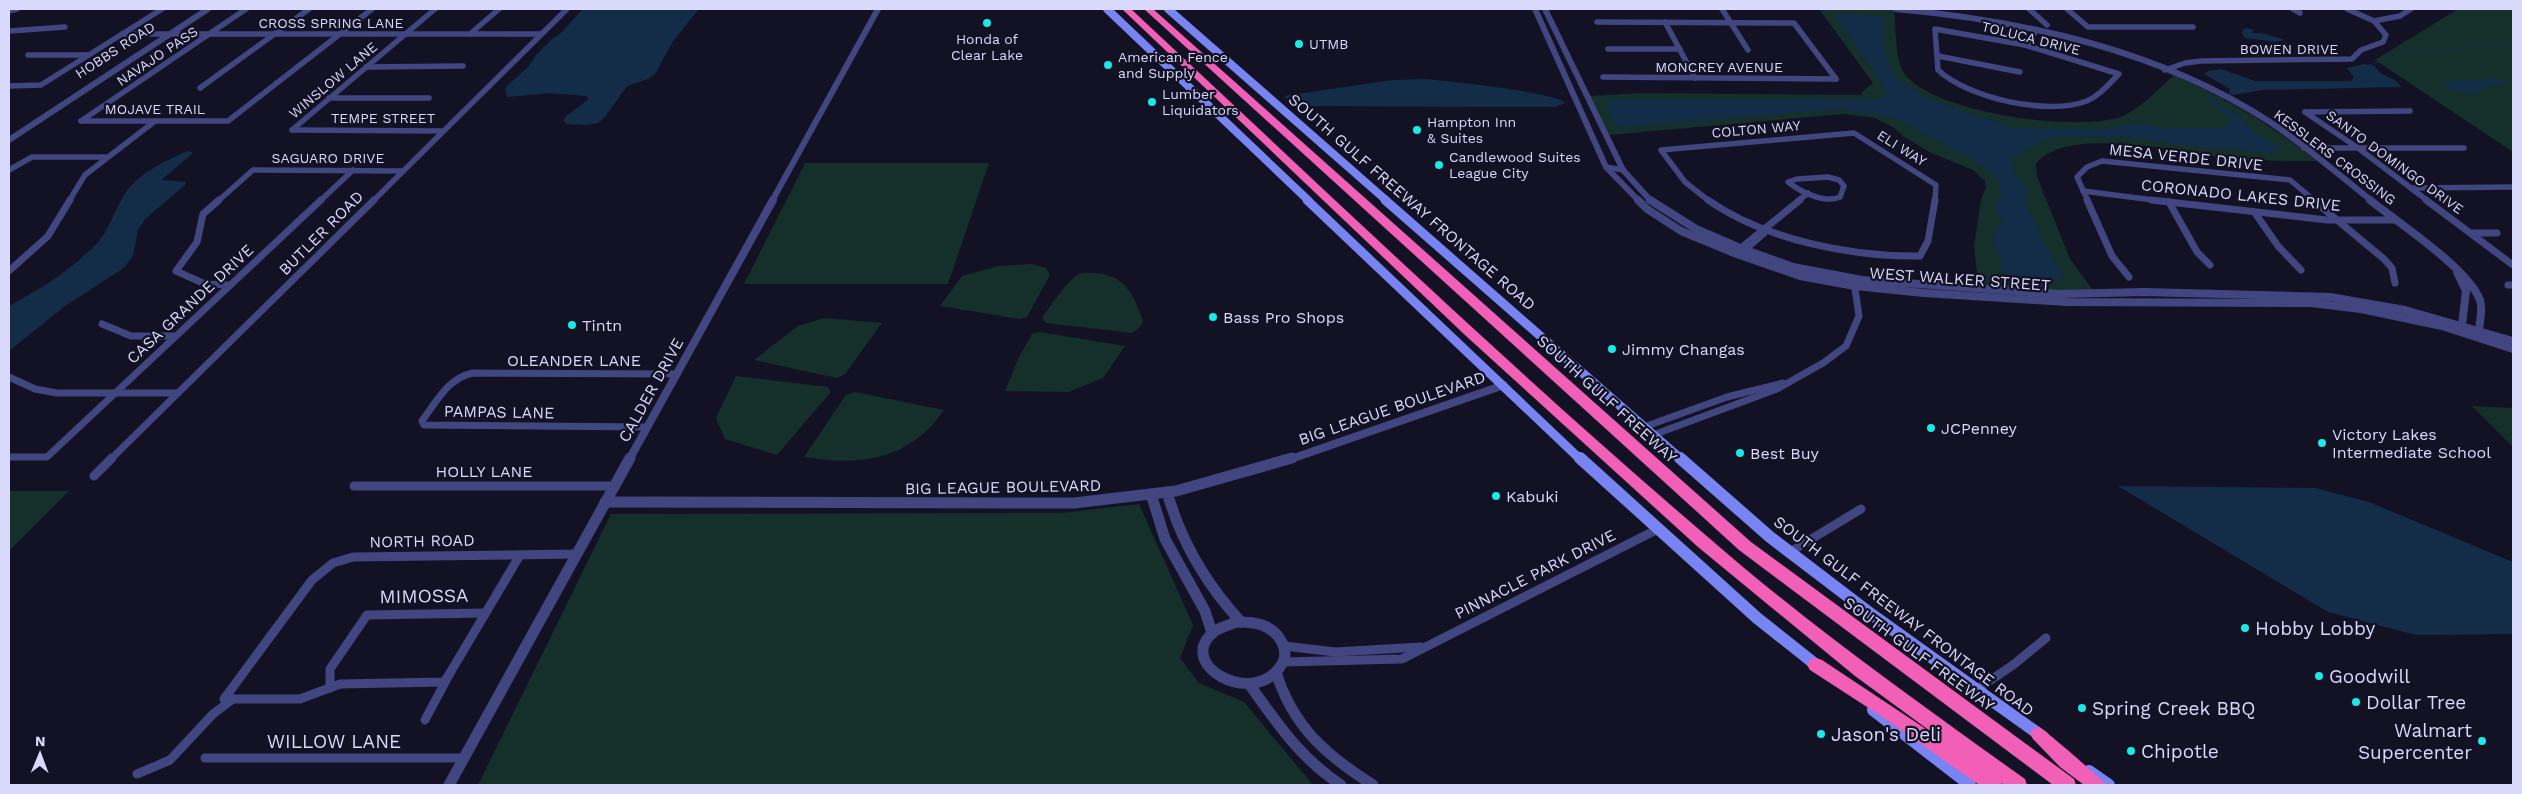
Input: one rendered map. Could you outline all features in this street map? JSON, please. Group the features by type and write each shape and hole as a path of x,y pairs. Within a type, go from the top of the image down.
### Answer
{"highway":[{"path":"1126,9 1471,333 1704,543 1861,671 2018,785"},
{"name":"SOUTH GULF FREEWAY","path":"1148,9 1746,546 1868,639 2067,785"},
{"path":"1816,664 1993,785"},
{"path":"2039,734 2067,762 2097,785"}],"main road":[{"path":"1107,9 1658,529 1757,618 1970,785"},
{"name":"SOUTH GULF FREEWAY FRONTAGE ROAD","path":"1168,9 1653,435 1790,552 1976,690 2109,785"}],"street":[{"path":"9,11 17,9"},
{"path":"9,86 41,84 162,9"},
{"name":"HOBBS ROAD","path":"9,140 202,9"},
{"name":"HOBBS ROAD","path":"9,134 208,9"},
{"name":"NAVAJO PASS","path":"81,121 246,9"},
{"path":"200,88 310,9"},
{"path":"340,34 372,9"},
{"name":"WINSLOW LANE","path":"292,130 435,9"},
{"path":"470,34 498,9"},
{"name":"BUTLER ROAD","path":"94,476 567,9"},
{"name":"CALDER DRIVE","path":"449,785 878,9"},
{"name":"WEST WALKER STREET","path":"1535,9 1606,166 1647,208 1681,231 1737,251 1854,282 1924,293 2059,301 2311,303 2361,309 2470,334 2513,349"},
{"name":"WEST WALKER STREET","path":"1545,9 1623,170 1653,203 1737,251"},
{"path":"1722,9 1748,50"},
{"name":"KESSLERS CROSSING","path":"1898,9 1955,15 2037,30 2100,47 2164,70 2255,113 2304,148 2396,220 2441,256 2471,285 2480,298 2482,311 2479,330"},
{"path":"2029,9 2047,24"},
{"path":"2067,9 2096,34"},
{"path":"2293,9 2300,13"},
{"path":"2347,9 2374,21 2400,16 2411,9"},
{"name":"BOWEN DRIVE","path":"2164,70 2185,63 2201,61 2352,59 2361,50 2385,40 2384,32 2374,21"},
{"path":"1597,22 1731,23"},
{"path":"1665,22 1695,78"},
{"name":"MONCREY AVENUE","path":"1603,77 1836,79 1794,23 1731,23"},
{"path":"9,31 65,26"},
{"path":"2088,27 2193,27"},
{"name":"TOLUCA DRIVE","path":"1935,29 2025,45 2119,74 2090,100 2070,105 2040,105 1991,96 1955,85 1938,70 1935,29"},
{"path":"2025,45 2037,30"},
{"name":"CROSS SPRING LANE","path":"122,34 541,34"},
{"name":"MOJAVE TRAIL","path":"81,121 228,121 340,34"},
{"path":"1608,49 1680,49"},
{"path":"28,55 88,56"},
{"path":"1938,56 2020,72"},
{"path":"1557,58 1568,57"},
{"path":"366,66 462,66"},
{"path":"329,98 429,98"},
{"name":"SANTO DOMINGO DRIVE","path":"2410,111 2305,112 2358,148 2513,265"},
{"name":"HOBBS ROAD","path":"41,113 50,112"},
{"path":"9,271 36,249 48,236 85,175 155,121"},
{"name":"TEMPE STREET","path":"292,130 444,131"},
{"name":"COLTON WAY","path":"1764,228 1705,198 1680,176 1661,150 1854,133"},
{"name":"ELI WAY","path":"1764,228 1838,248 1886,255 1920,256 1928,241 1937,191 1936,185 1854,133"},
{"path":"2304,148 2464,148"},
{"path":"9,170 28,158 106,157"},
{"name":"MESA VERDE DRIVE","path":"2129,277 2112,256 2077,177 2087,167 2102,161 2132,162 2230,175 2290,180 2338,220"},
{"path":"1606,166 1623,170"},
{"name":"SAGUARO DRIVE","path":"230,285 205,284 176,271 195,247 200,237 200,221 204,214 253,170 403,171"},
{"name":"CASA GRANDE DRIVE","path":"9,457 47,457 353,170"},
{"path":"1780,181 1788,182 1809,177 1834,178 1844,186 1840,197 1834,200"},
{"path":"1788,182 1808,194 1834,200 1839,205"},
{"path":"2411,188 2513,187"},
{"name":"CORONADO LAKES DRIVE","path":"2083,191 2255,213 2338,220 2396,220"},
{"path":"1737,251 1749,246 1764,233 1764,228 1808,194"},
{"path":"2169,202 2197,252 2210,265"},
{"path":"2255,213 2278,246 2301,270"},
{"path":"2338,220 2384,259 2392,268 2396,283"},
{"name":"SANTO DOMINGO DRIVE","path":"2470,232 2497,232"},
{"name":"KESSLERS CROSSING","path":"2457,272 2466,291 2462,325"},
{"path":"1644,427 1726,397 1785,382 1823,363 1846,346 1859,316 1854,282"},
{"name":"WEST WALKER STREET","path":"1854,282 2060,294 2144,292 2330,297 2405,310 2479,330 2513,342"},
{"path":"102,324 131,336 175,336"},
{"path":"2462,325 2470,334 2479,330"},
{"name":"OLEANDER LANE","path":"470,374 677,374"},
{"name":"PAMPAS LANE","path":"470,374 459,376 450,384 424,417 422,421 424,425 647,427"},
{"path":"9,377 45,392 178,393"},
{"path":"1653,435 1777,389 1785,382"},
{"name":"BIG LEAGUE BOULEVARD","path":"605,502 1074,503 1166,492 1298,456 1504,385"},
{"name":"HOLLY LANE","path":"354,486 614,486"},
{"path":"1166,492 1180,538 1223,604 1241,622"},
{"path":"1150,494 1172,554 1201,600 1208,615 1212,633"},
{"path":"1790,552 1862,509"},
{"name":"PINNACLE PARK DRIVE","path":"1280,667 1334,660 1372,662 1402,659 1658,529"},
{"name":"NORTH ROAD","path":"233,699 224,699 312,580 334,563 353,557 577,554"},
{"path":"425,720 450,673 520,555"},
{"name":"MIMOSSA","path":"330,688 330,669 367,616 381,613 485,613"},
{"path":"1280,667 1265,680 1249,684 1237,684 1223,680 1208,668 1202,653 1205,642 1212,633 1223,626 1241,622 1264,625 1275,632 1284,646 1280,667 1281,692 1290,710 1314,741 1340,765 1374,785"},
{"path":"1976,690 2013,665 2046,638"},
{"name":"PINNACLE PARK DRIVE","path":"1284,646 1311,652 1370,653 1426,647"},
{"path":"137,774 170,760 213,714 233,699 300,699 340,684 444,682 450,673"},
{"path":"1249,684 1297,749 1317,770 1341,785"},
{"name":"WILLOW LANE","path":"205,758 463,758"}],"green space":[{"path":"1819,9 1894,10 1897,52 1904,73 1919,87 1943,99 1972,108 2037,120 2069,122 2117,118 2140,105 2174,75 2248,114 2283,136 2317,161 2236,159 2161,148 2101,143 2074,145 2052,152 2036,164 2037,177 2070,259 2095,293 1979,288 1974,247 1981,200 1986,187 1985,181 1973,170 1929,152 1903,136 1894,128 1875,118 1843,114 1608,135 1589,96 1643,93 1862,95 1861,93 1873,83"},
{"path":"2458,9 2513,9 2513,152 2375,60"},
{"path":"805,163 989,163 948,284 744,284"},
{"path":"1032,264 1046,268 1050,275 1027,317 1019,319 940,306 962,276 998,266"},
{"path":"1081,273 1095,273 1115,278 1129,290 1143,321 1140,327 1132,333 1046,323 1042,318 1071,280"},
{"path":"824,318 882,323 845,374 837,378 754,360 798,326"},
{"path":"1040,332 1125,346 1103,378 1068,392 1005,391 1019,357 1032,334"},
{"path":"736,376 828,387 831,392 777,455 725,439 716,418"},
{"path":"855,392 944,410 930,427 915,440 899,450 882,456 864,460 845,461 804,457 846,395"},
{"path":"2472,406 2513,408 2513,447"},
{"path":"9,491 69,491 9,551"},
{"path":"1139,504 1193,625 1180,658 1199,683 1244,702 1313,785 478,785 611,514 1061,513"}],"water":[{"path":"583,9 699,9 673,41 655,74 648,79 627,86 605,117 598,123 587,125 567,124 564,121 565,117 588,100 587,96 549,93 507,97 505,88 529,66 536,55 561,33"},
{"path":"1839,13 1884,17 1884,51 1896,78 1924,97 2013,128 2099,129 2138,124 2168,128 2225,128 2231,119 2206,99 2213,98 2218,100 2215,102 2238,115 2252,131 2276,145 2279,151 2265,153 2237,149 2215,149 2127,137 2070,136 2045,139 2013,158 2013,172 2026,189 2026,207 2037,224 2040,240 2051,253 2053,262 2064,277 2056,280 2041,279 2043,287 2026,278 2007,274 2000,269 2001,256 1992,240 2002,222 1995,205 2002,194 1998,180 1986,167 1900,120 1881,115 1838,109 1626,127 1616,125 1610,116 1607,102 1615,99 1884,99 1886,94 1881,81 1835,15"},
{"path":"2243,29 2254,30 2252,33 2262,33 2285,40 2276,42 2245,38 2242,34"},
{"path":"2364,64 2375,66 2380,73 2396,81 2401,87 2262,90 2233,95 2229,93 2230,89 2204,74 2208,71 2221,69 2255,81 2351,81 2354,77 2347,68"},
{"path":"2493,78 2502,80 2507,84 2486,86 2476,93 2468,94 2450,89 2444,84 2453,81"},
{"path":"1426,79 1522,91 1557,99 1565,103 1555,107 1302,106 1290,102 1284,96 1393,80"},
{"path":"188,151 192,152 192,154 161,180 186,182 185,185 145,219 138,230 133,255 125,267 65,306 9,351 9,306 57,277 89,251 103,236 128,189 143,175"},
{"path":"2118,486 2315,488 2369,502 2513,562 2513,634 2416,635 2328,612"}],"waterway":[{"path":"2369,65 2416,51 2461,50 2475,43 2492,42 2513,48"}],"place":[{"name":"Honda of Clear Lake","path":"987,23"},
{"name":"UTMB","path":"1299,44"},
{"name":"American Fence and Supply","path":"1108,65"},
{"name":"Lumber Liquidators","path":"1152,102"},
{"name":"Hampton Inn & Suites","path":"1417,130"},
{"name":"Candlewood Suites League City","path":"1439,165"},
{"name":"Bass Pro Shops","path":"1213,317"},
{"name":"Tintn","path":"572,325"},
{"name":"Jimmy Changas","path":"1612,349"},
{"name":"JCPenney","path":"1931,428"},
{"name":"Victory Lakes Intermediate School","path":"2322,443"},
{"name":"Best Buy","path":"1740,453"},
{"name":"Kabuki","path":"1496,496"},
{"name":"Hobby Lobby","path":"2245,628"},
{"name":"Goodwill","path":"2319,676"},
{"name":"Dollar Tree","path":"2356,702"},
{"name":"Spring Creek BBQ","path":"2082,708"},
{"name":"Jason's Deli","path":"1821,734"},
{"name":"Walmart Supercenter","path":"2482,741"},
{"name":"Chipotle","path":"2131,751"}]}
